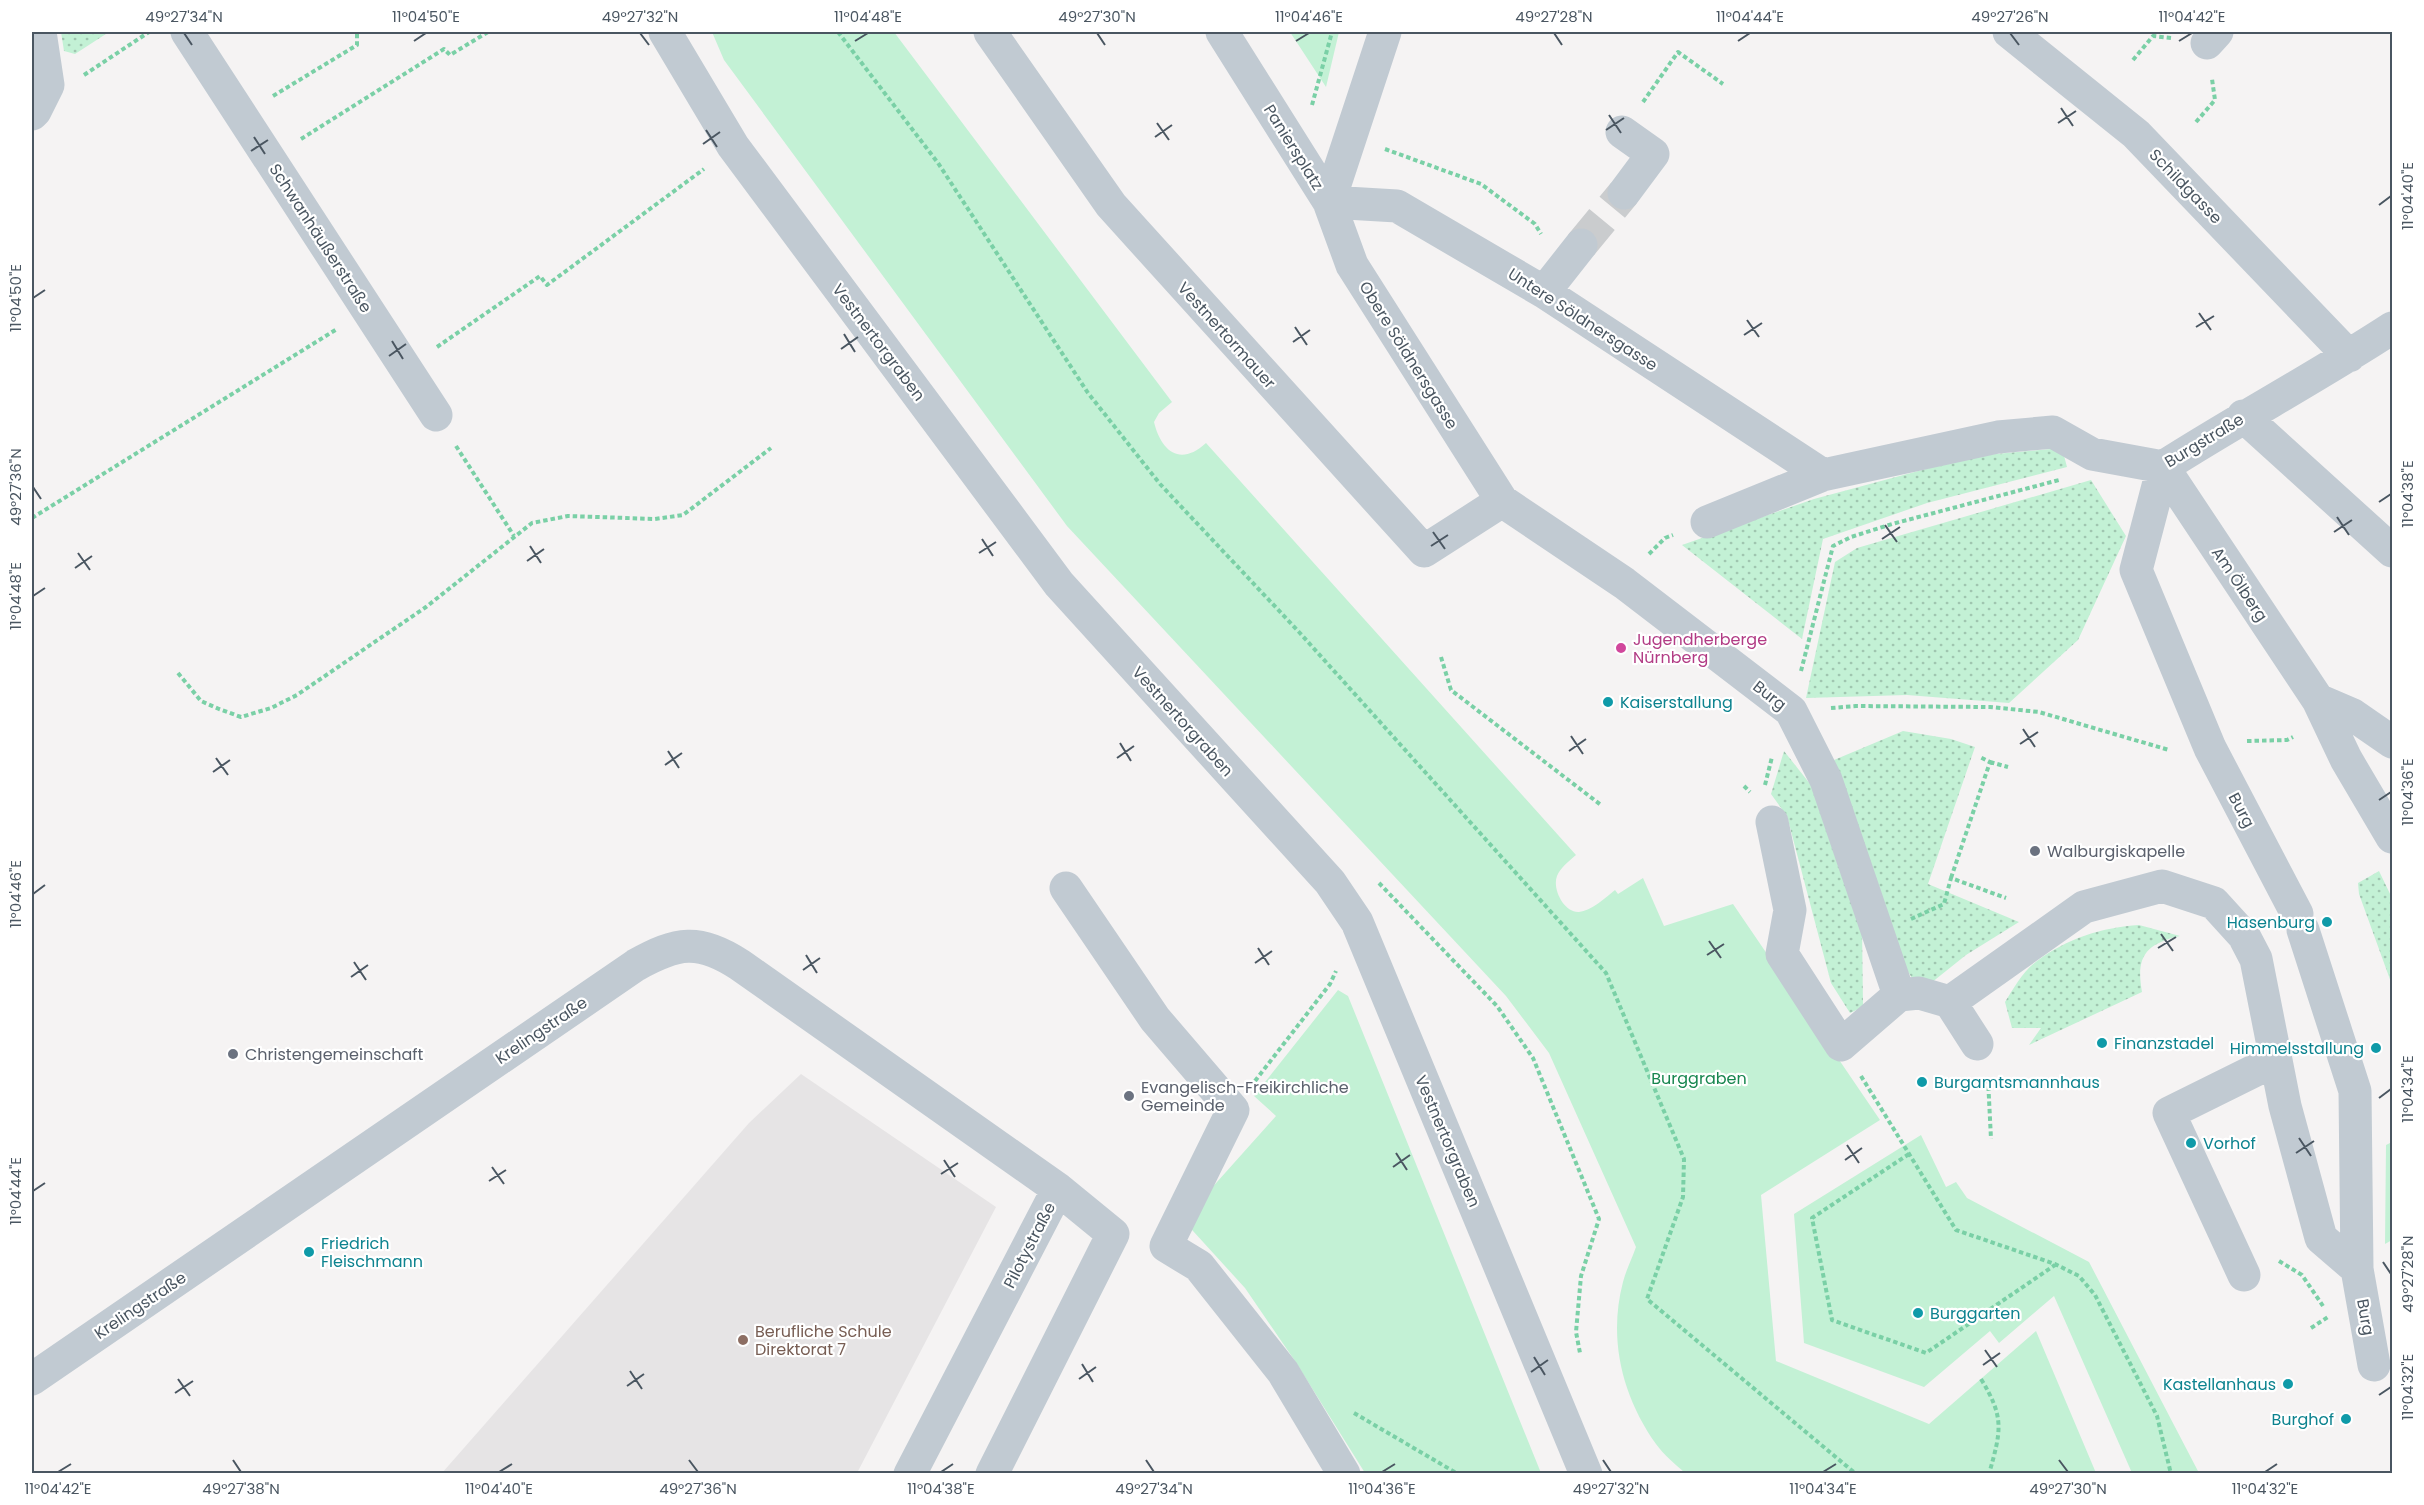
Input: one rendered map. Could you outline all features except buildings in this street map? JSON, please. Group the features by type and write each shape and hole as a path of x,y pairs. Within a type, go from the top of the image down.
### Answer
{"street":[{"path":"32,114 48,85 40,32"},
{"name":"Schwanhäußerstraße","path":"187,32 436,415"},
{"name":"Vestnertorgraben","path":"665,32 733,146 1059,584 1330,882 1357,922 1586,1473"},
{"name":"Vestnertormauer","path":"990,32 1111,205 1424,551 1502,501"},
{"name":"Paniersplatz","path":"1222,32 1329,202"},
{"name":"Paniersplatz","path":"1329,202 1385,32"},
{"name":"Schildgasse","path":"2009,32 2136,134 2349,356"},
{"path":"1622,132 1653,154 1624,193"},
{"name":"Untere Söldnersgasse","path":"1329,202 1397,206 1544,292 1823,475"},
{"name":"Obere Söldnersgasse","path":"1329,202 1352,265 1502,501"},
{"path":"1544,292 1581,244"},
{"name":"Burgstraße","path":"1707,522 1823,475 1998,437 2054,432 2092,454 2163,467 2392,328"},
{"path":"2243,417 2392,551"},
{"name":"Burg","path":"2163,467 2136,570 2210,748 2300,922 2355,1091 2357,1269 2374,1365"},
{"name":"Am Ölberg","path":"2163,467 2318,700 2346,759 2392,837"},
{"name":"Burg","path":"1502,501 1624,583 1791,711 1826,780 1899,995"},
{"path":"2318,700 2353,716 2392,742"},
{"path":"1772,822 1790,910 1782,954 1841,1045 1899,995 1919,993 1950,1002 1982,1058"},
{"path":"1950,1002 2084,907 2162,886 2214,903 2244,936 2256,959 2285,1106 2321,1238 2357,1269"},
{"path":"1066,888 1155,1019 1233,1110 1166,1246 1199,1266 1283,1372 1344,1473"},
{"name":"Krelingstraße","path":"32,1379 636,965 663,950 692,945 723,954 1058,1189"},
{"path":"2244,1275 2169,1113 2276,1060"},
{"name":"Pilotystraße","path":"910,1473 1058,1189 1113,1234 992,1473"}],"path":[{"path":"83,76 149,32"},
{"path":"242,114 357,45 357,32"},
{"path":"270,159 444,49 450,55 488,32"},
{"path":"838,32 938,163 1088,393 1160,484 1299,632 1606,973 1683,1159 1683,1197 1647,1299 1856,1473"},
{"path":"2133,60 2153,36"},
{"path":"1622,132 1678,52 1723,84"},
{"path":"2196,122 2215,100"},
{"path":"406,367 540,276 547,285 733,146"},
{"path":"1388,150 1481,184 1536,224"},
{"path":"32,518 368,310"},
{"path":"436,415 514,536"},
{"path":"178,673 201,701 219,709 241,717 271,708 297,695 417,613 532,523 568,516 655,519 683,515 771,448"},
{"path":"2063,478 1892,524 1851,537 1833,546 1791,711 1856,706 1989,707 2039,712 2145,743"},
{"path":"1624,583 1665,538 1707,522"},
{"path":"1441,657 1451,690 1601,806"},
{"path":"2246,741 2287,740"},
{"path":"1763,791 1775,749"},
{"path":"1980,758 2008,767"},
{"path":"1917,917 1944,904 1990,762"},
{"path":"1951,879 2006,898"},
{"path":"1841,1045 1956,1230 2055,1264 2079,1276 2095,1294 2157,1416 2171,1473"},
{"path":"1982,1058 1990,1139"},
{"path":"1909,1154 1812,1218 1832,1320 1926,1353 2055,1264"},
{"path":"2311,1328 2324,1318"},
{"path":"1981,1379 1999,1416 1999,1439 1989,1473"},
{"path":"1345,1408 1458,1473"}],"shaded area":[{"name":"Berufliche Schule Direktorat 7","path":"801,1074 996,1207 857,1473 442,1473 749,1123"}],"green space":[{"path":"61,32 109,32 75,54 64,51"},
{"name":"Burggraben","path":"712,32 894,32 1172,402 1159,413 1154,422 1161,441 1167,448 1180,455 1197,450 1206,443 1576,855 1562,867 1557,876 1556,887 1564,904 1574,911 1584,911 1598,904 1615,890 1618,894 1643,878 1664,926 1733,904 1880,1120 1761,1195 1776,1361 1929,1424 2036,1331 2096,1473 1685,1473 1666,1456 1644,1426 1634,1406 1621,1366 1618,1346 1619,1303 1624,1278 1636,1247 1549,1053 1506,996 1067,526 724,60"},
{"path":"1290,32 1339,32 1326,87"},
{"path":"2062,448 2067,467 1927,503 1823,539 1802,639 1682,545 1814,499 1974,456"},
{"path":"2091,480 2126,536 2078,640 2009,703 1907,695 1806,698 1835,562 1857,548"},
{"path":"1903,731 1951,739 1975,747 1928,884 2019,922 1966,955 1921,991 1906,969 1834,760"},
{"path":"1784,751 1822,799 1862,925 1863,1007 1850,1013 1831,983 1787,816 1771,794"},
{"path":"2379,871 2392,898 2392,985 2359,894 2358,883"},
{"path":"2139,925 2180,936 2158,943 2145,954 2140,970 2142,992 2029,1045 2041,1028 2012,1028 2005,1002 2032,965 2048,953 2073,940 2112,928"},
{"path":"1338,990 1348,996 1541,1473 1365,1473 1295,1361 1245,1288 1183,1220 1276,1116 1254,1096"},
{"name":"Burggarten","path":"1921,1135 1946,1187 1956,1182 1967,1198 2089,1262 2199,1473 2132,1473 2054,1296 1999,1343 1990,1331 1924,1387 1804,1343 1794,1214"},
{"path":"2392,1142 2392,1240 2385,1244 2386,1145"}],"tunnel":[{"path":"1581,245 1624,193"}],"place":[{"name":"Jugendherberge Nürnberg","path":"1621,648"},
{"name":"Kaiserstallung","path":"1608,702"},
{"name":"Walburgiskapelle","path":"2035,851"},
{"name":"Hasenburg","path":"2327,922"},
{"name":"Finanzstadel","path":"2102,1043"},
{"name":"Himmelsstallung","path":"2376,1048"},
{"name":"Christengemeinschaft","path":"233,1054"},
{"name":"Burgamtsmannhaus","path":"1922,1082"},
{"name":"Evangelisch-Freikirchliche Gemeinde","path":"1129,1096"},
{"name":"Vorhof","path":"2191,1143"},
{"name":"Friedrich Fleischmann","path":"309,1252"},
{"name":"Burggarten","path":"1918,1313"},
{"name":"Berufliche Schule Direktorat 7","path":"743,1340"},
{"name":"Kastellanhaus","path":"2288,1384"},
{"name":"Burghof","path":"2346,1419"}]}
